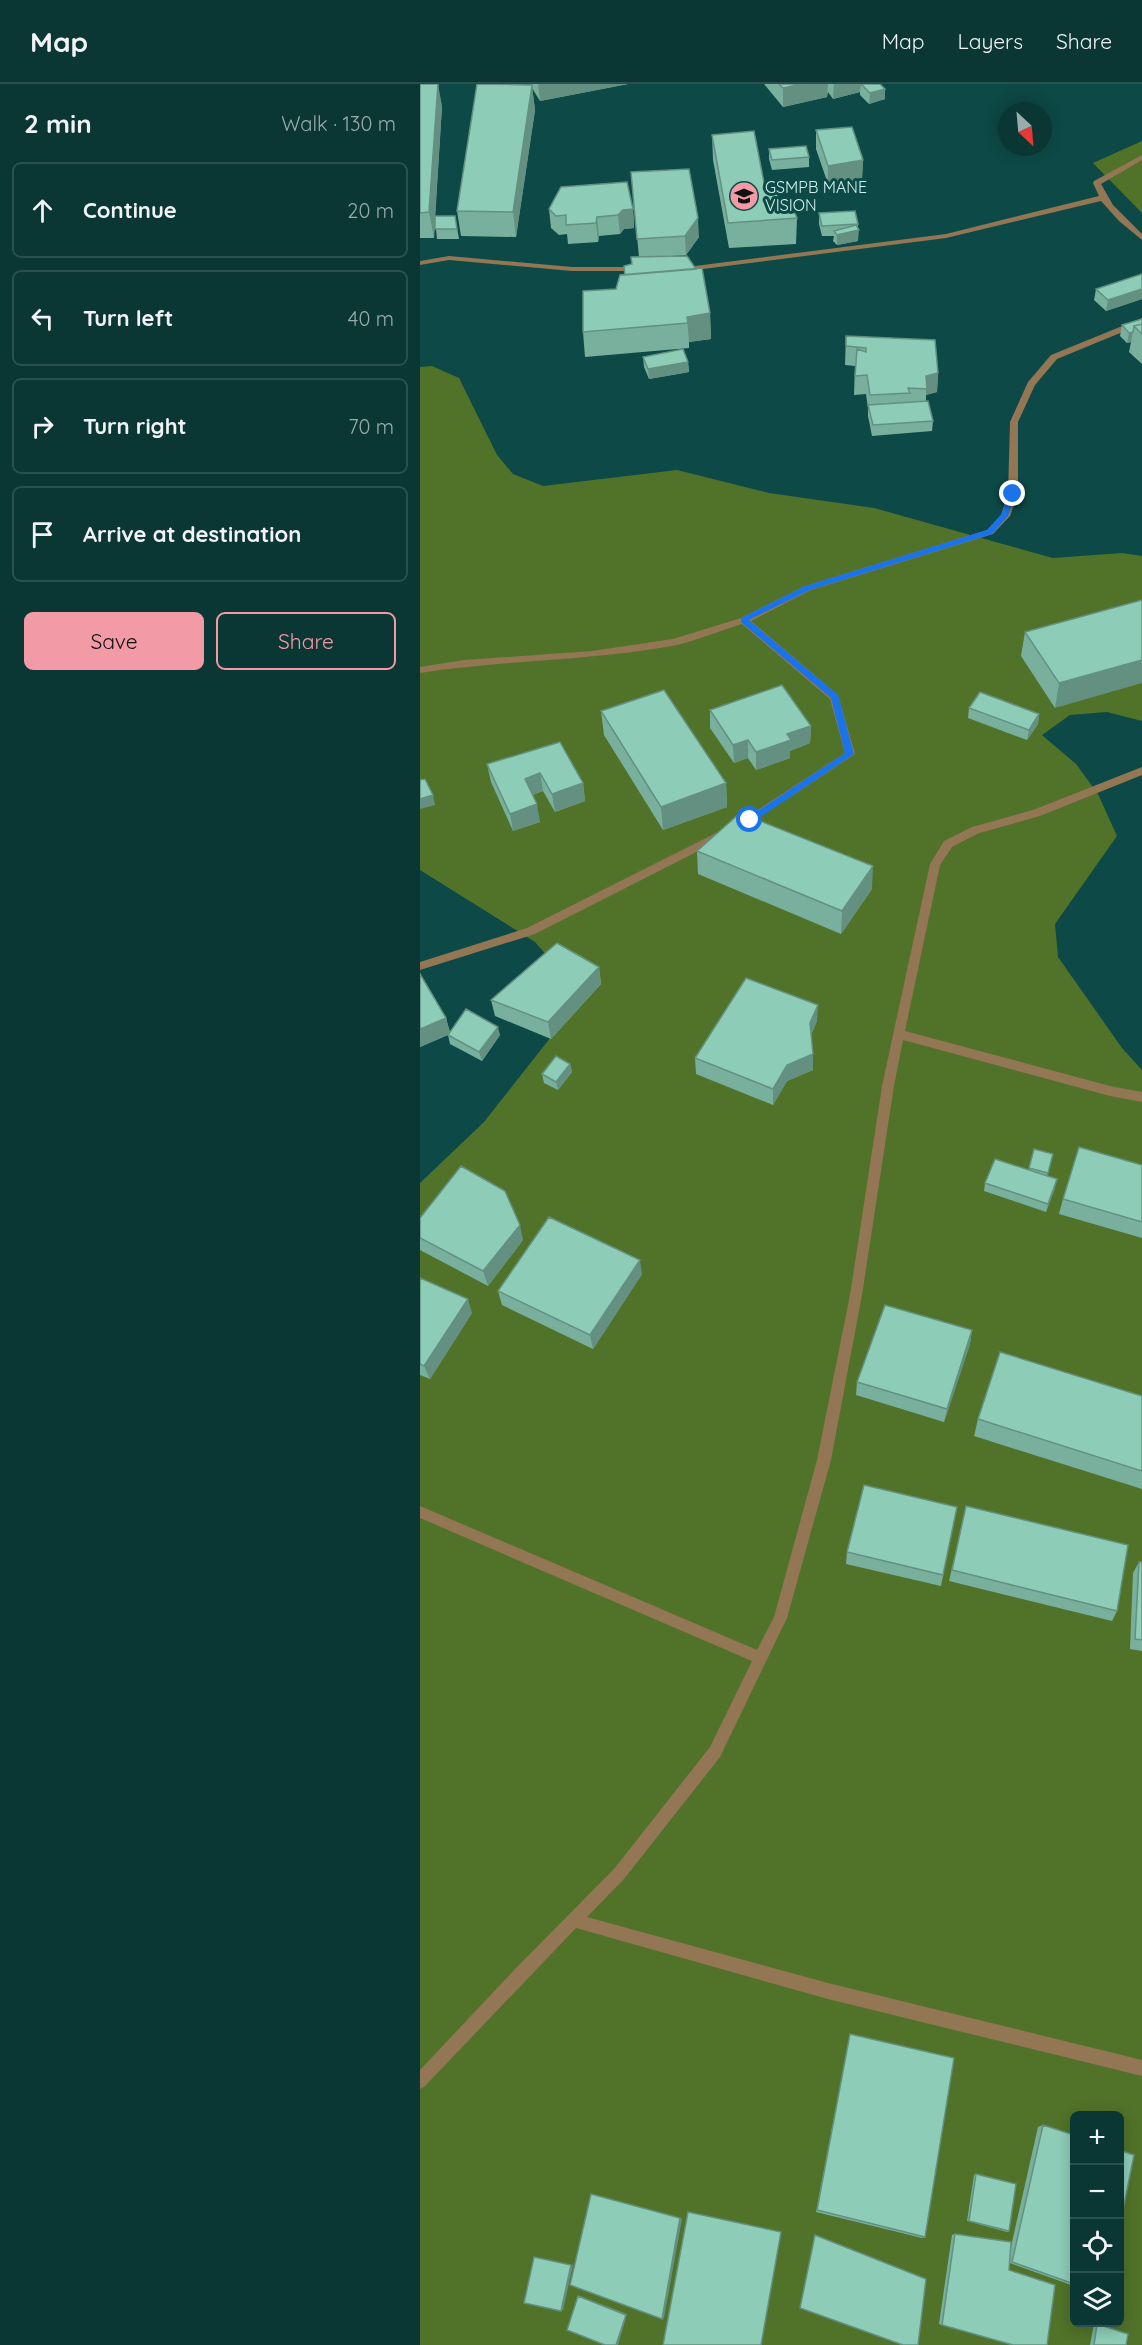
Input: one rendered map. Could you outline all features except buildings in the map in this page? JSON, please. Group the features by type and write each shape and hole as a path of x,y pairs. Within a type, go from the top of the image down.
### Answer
{"street":[{"path":"1142,157 1097,183 1102,198 1117,216 1142,238"},
{"path":"675,269 698,269 946,236 1102,198"},
{"path":"420,262 449,258 572,269 652,269"},
{"path":"420,670 464,663 592,654 674,642 744,620 808,588 990,532 1005,516 1013,494 1014,422 1031,384 1054,357 1142,321"},
{"path":"420,966 531,932 750,820 850,754 835,697 744,620"},
{"path":"420,2081 618,1874 715,1752 780,1618 824,1460 856,1295 898,1034 935,864 948,844 976,830 1036,813 1142,771"},
{"path":"898,1034 1110,1091 1142,1097"},
{"path":"420,1512 760,1658"},
{"path":"573,1920 828,1991 1142,2068"}],"green space":[{"path":"1142,141 1142,213 1093,163"},
{"path":"432,366 459,378 497,455 513,474 543,486 677,470 769,493 874,508 1053,558 1122,553 1142,556 1142,721 1107,712 1070,715 1042,735 1076,764 1098,794 1117,836 1055,924 1058,957 1122,1048 1142,1070 1142,2345 420,2345 420,1183 484,1122 558,1028 569,981 535,942 420,870 420,367"}],"place":[{"name":"GSMPB MANE VISION","path":"744,196"}],"route":[{"path":"750,820 850,754 835,697 744,620 808,588 990,532 1005,516 1013,494"}]}
